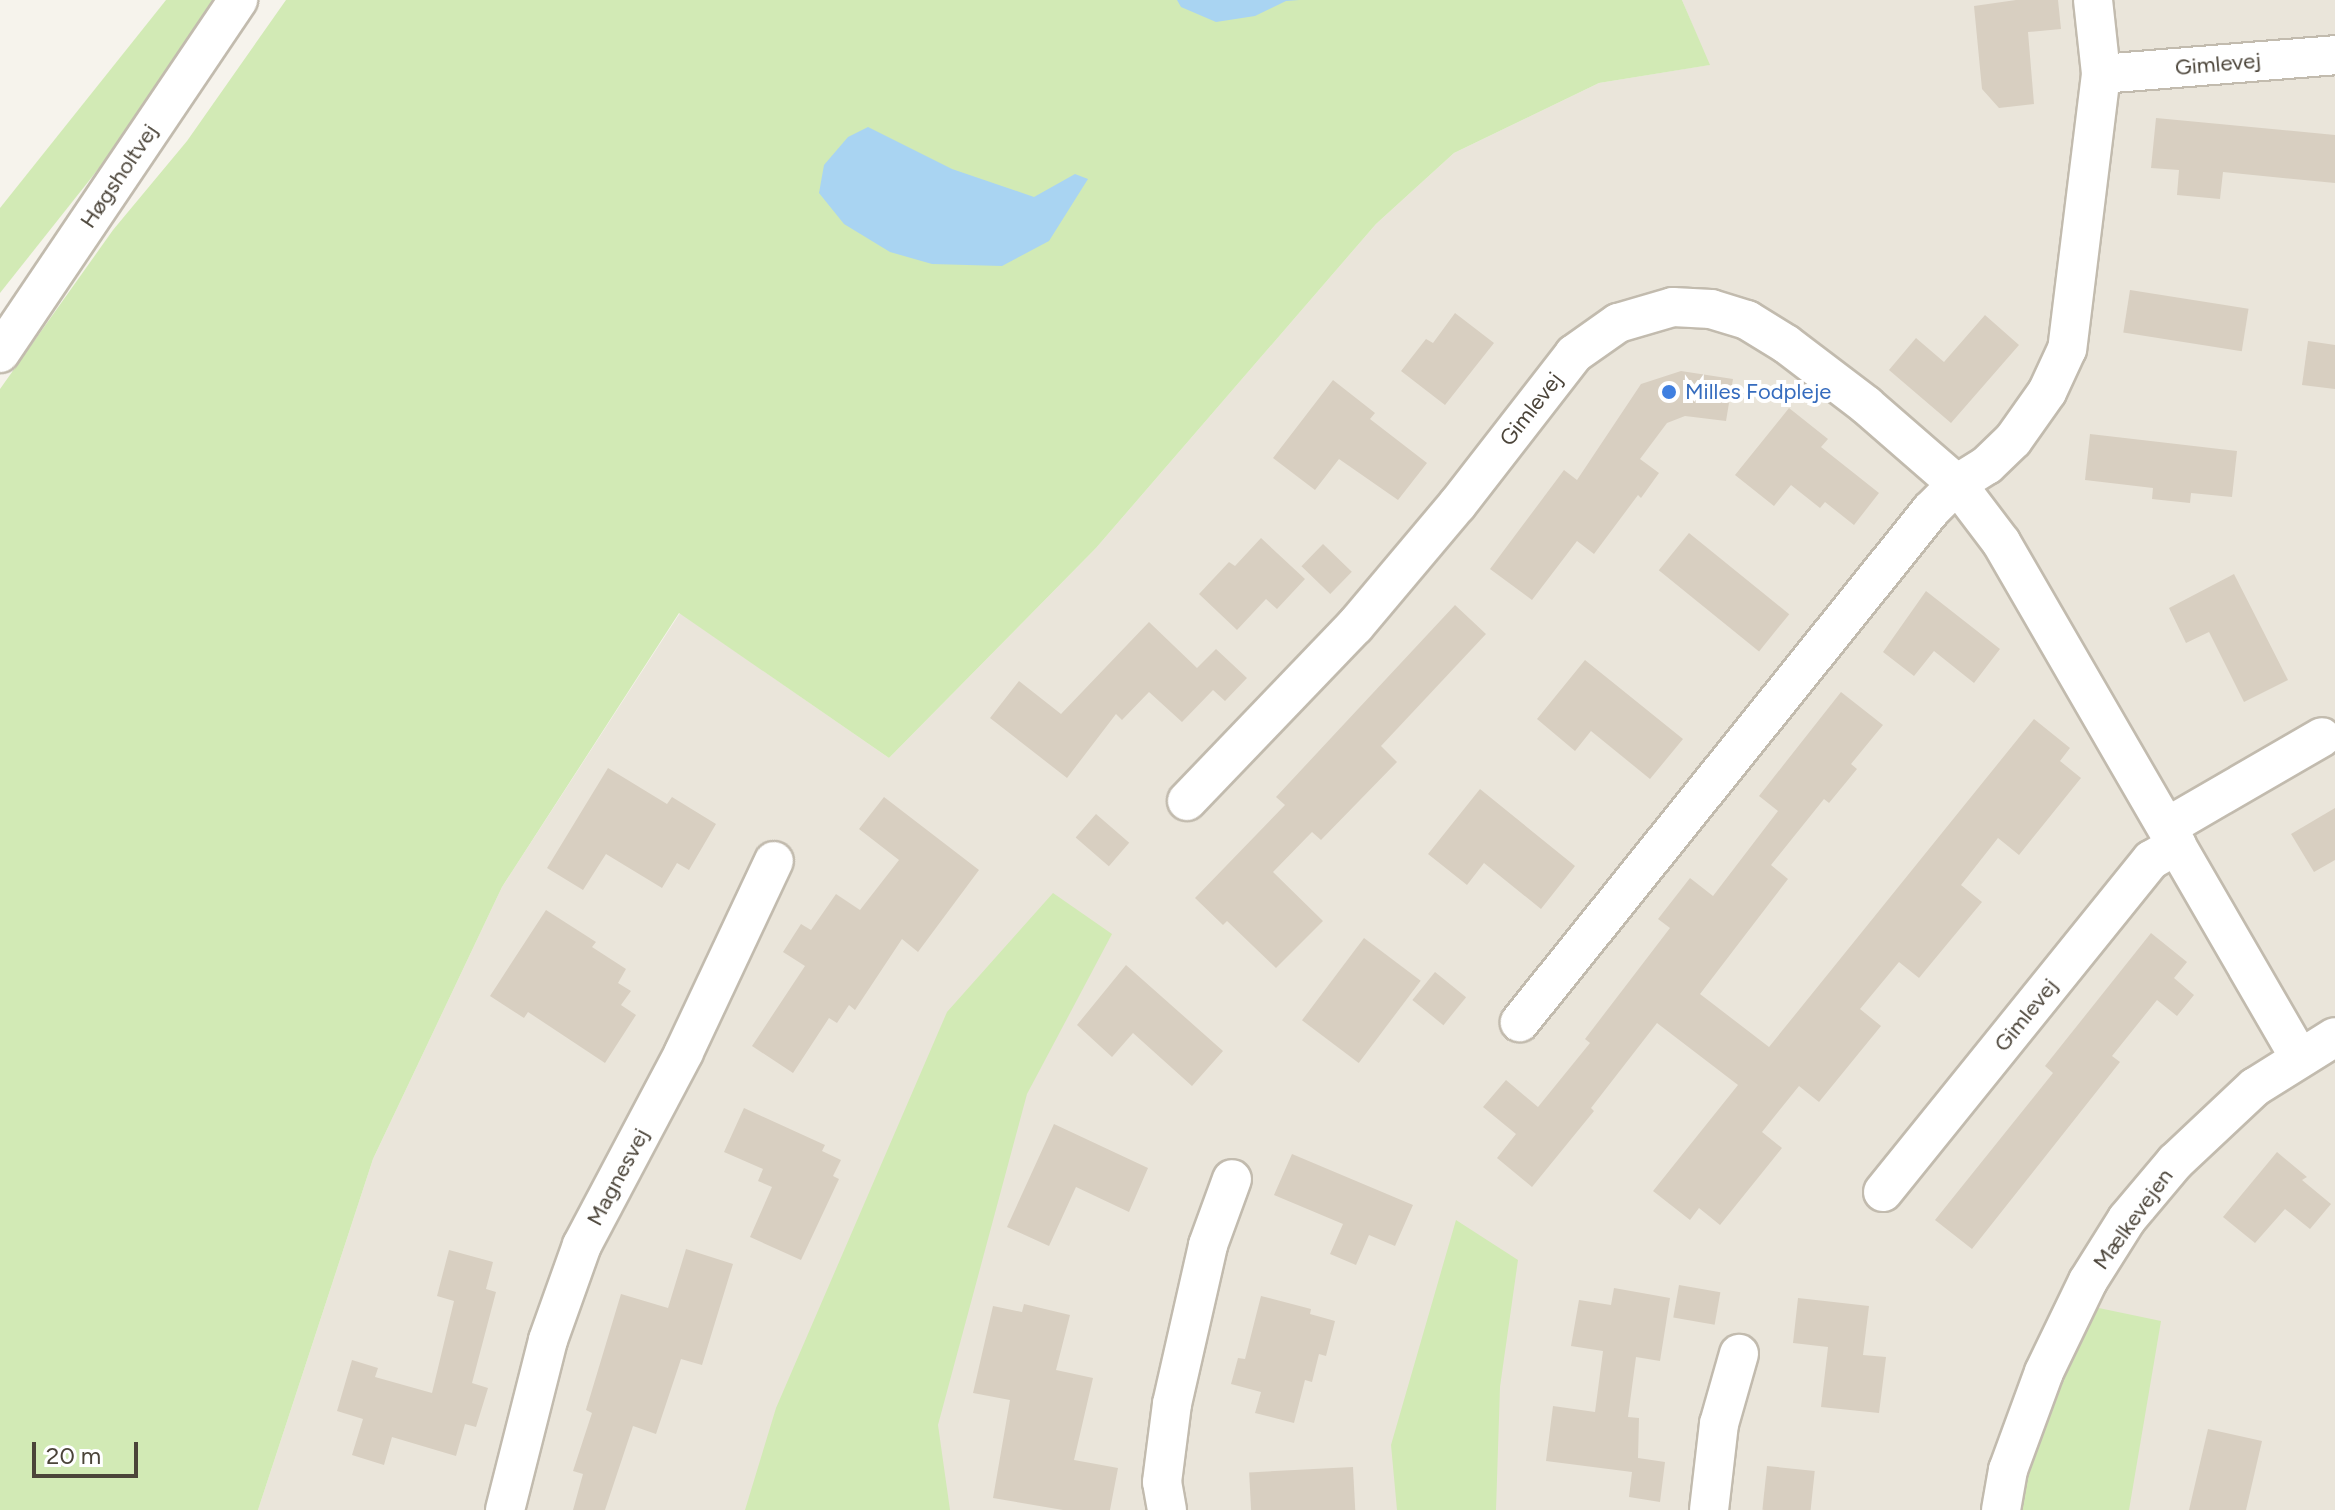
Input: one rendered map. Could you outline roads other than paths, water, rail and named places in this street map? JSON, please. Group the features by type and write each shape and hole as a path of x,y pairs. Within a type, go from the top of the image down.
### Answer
{"street":[{"name":"Høgsholtvej","path":"0,353 238,0"},
{"path":"1520,1022 1931,510 1957,484 1987,465 2013,440 2047,392 2067,349 2101,74 2093,0"},
{"name":"Gimlevej","path":"2101,74 2335,55"},
{"name":"Gimlevej","path":"1187,801 1355,626 1457,505 1574,354 1618,323 1673,307 1711,309 1747,320 1786,344 1866,405 1957,484 2001,542 2299,1057"},
{"name":"Gimlevej","path":"1883,1192 2172,836 2322,737"},
{"name":"Magnesvej","path":"505,1510 548,1340 582,1245 684,1052 774,861"},
{"name":"Mælkevejen","path":"2001,1510 2008,1470 2044,1372 2088,1281 2127,1219 2175,1162 2255,1087 2335,1037"},
{"path":"1167,1510 1162,1482 1172,1404 1208,1245 1232,1179"},
{"path":"1709,1510 1719,1424 1739,1354"}],"water":[{"path":"1177,0 1299,0 1286,1 1255,16 1216,22 1181,7"},
{"path":"868,127 952,169 1034,197 1075,174 1088,179 1049,241 1002,266 932,264 890,252 844,224 819,193 824,165 848,137"}],"place":[{"name":"Milles Fodpleje","path":"1669,392"}]}
